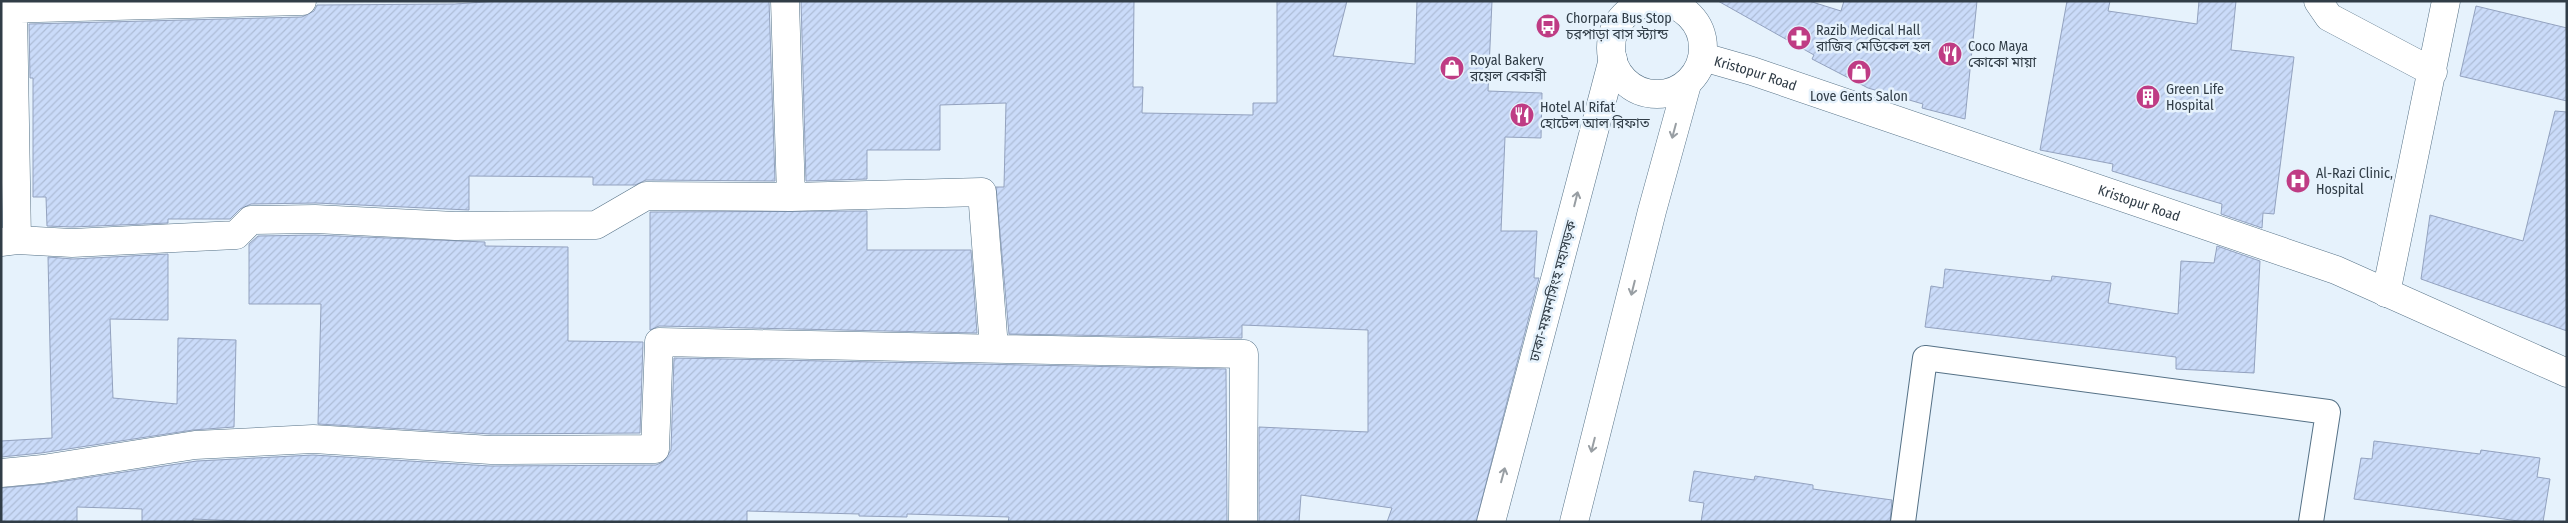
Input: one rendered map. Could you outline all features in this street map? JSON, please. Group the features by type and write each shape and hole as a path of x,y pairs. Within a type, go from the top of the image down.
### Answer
{"street":[{"path":"302,1 7,9 9,241 72,243 236,235 251,220 316,219 455,226 596,225 646,196 791,197 982,192 994,348"},
{"path":"785,1 791,197"},
{"path":"2318,1 2330,17 2433,72"},
{"path":"2386,293 2433,72 2446,1"},
{"path":"1657,2 1683,9 1692,19 1700,30 1704,43 1703,57 1697,72 1687,84 1674,91 1658,94 1643,92 1629,84 1619,73 1612,59 1613,34 1619,23 1620,7 1657,2"},
{"name":"Kristopur Road","path":"1703,57 1752,71 2336,270 2567,373"},
{"name":"ঢাকা-ময়মনসিংহ মহাসড়ক","path":"1491,522 1612,59"},
{"path":"1574,522 1652,211 1687,84"},
{"path":"1,473 43,469 195,445 313,439 491,450 655,449 659,342 1244,354 1243,522"}],"lane":[{"path":"1902,522 1925,358 2328,412 2311,522"}],"building":[{"path":"499,1 769,1 775,181 646,180 635,185 593,185 593,177 469,176 469,210 316,203 251,204 240,209 230,219 168,219 168,223 72,227 47,226 46,197 33,197 33,78 30,78 29,24 302,17 314,11 317,5 455,4"},
{"path":"801,1 1134,1 1133,87 1143,87 1142,113 1253,115 1253,103 1277,103 1277,1 1347,1 1333,56 1415,64 1417,1 1492,1 1488,91 1542,93 1541,138 1505,137 1501,231 1537,231 1534,278 1539,278 1476,522 1387,522 1392,508 1301,495 1299,522 1259,522 1259,427 1368,432 1368,330 1242,325 1242,338 1009,334 996,187 1004,187 1006,103 940,105 940,150 867,150 867,179 806,181"},
{"path":"1718,1 1809,1 1841,11 1844,1 1977,1 1965,119 1922,108 1923,104 1868,88 1812,59 1814,55"},
{"path":"2067,1 2110,1 2108,11 2197,24 2199,1 2236,1 2231,50 2294,57 2274,214 2263,213 2262,228 2221,214 2222,204 2112,171 2113,164 2040,150"},
{"path":"2476,6 2567,28 2567,101 2460,76"},
{"path":"2555,111 2567,112 2567,331 2421,279 2430,215 2523,241"},
{"path":"867,211 867,250 971,250 977,333 659,326 650,330 650,212"},
{"path":"315,235 485,242 485,246 568,247 568,341 643,342 640,433 491,434 318,424 321,304 249,304 249,244 258,236"},
{"path":"2217,246 2260,261 2254,373 2176,369 2176,357 1925,327 1931,286 1943,288 1945,269 2051,281 2052,276 2111,283 2108,303 2178,314 2181,261 2214,263"},
{"path":"168,254 168,320 110,319 113,398 177,404 178,338 236,340 234,427 193,430 41,453 1,457 1,441 52,438 48,257 73,259"},
{"path":"674,358 1226,369 1227,522 1008,522 1009,517 907,514 907,517 859,516 859,514 747,511 747,522 262,522 193,519 193,522 142,522 142,509 77,507 77,522 1,522 1,488 45,484 197,461 313,455 490,466 656,465 663,462 671,450"},
{"path":"2374,441 2480,454 2481,450 2540,458 2537,477 2550,479 2543,522 2526,522 2354,499 2361,458 2372,459"},
{"path":"1694,471 1754,480 1755,476 1813,485 1813,489 1892,500 1890,522 1701,522 1704,503 1689,501"}],"place":[{"name":"Chorpara Bus Stop চরপাড়া বাস স্ট্যান্ড","path":"1548,26"},
{"name":"Razib Medical Hall রাজিব মেডিকেল হল","path":"1799,38"},
{"name":"Coco Maya কোকো মায়া","path":"1950,54"},
{"name":"Royal Bakery রয়েল বেকারী","path":"1452,68"},
{"name":"Love Gents Salon","path":"1859,72"},
{"name":"Green Life Hospital","path":"2148,97"},
{"name":"Hotel Al Rifat হোটেল আল রিফাত","path":"1522,115"},
{"name":"Al-Razi Clinic, Hospital","path":"2298,181"}]}
